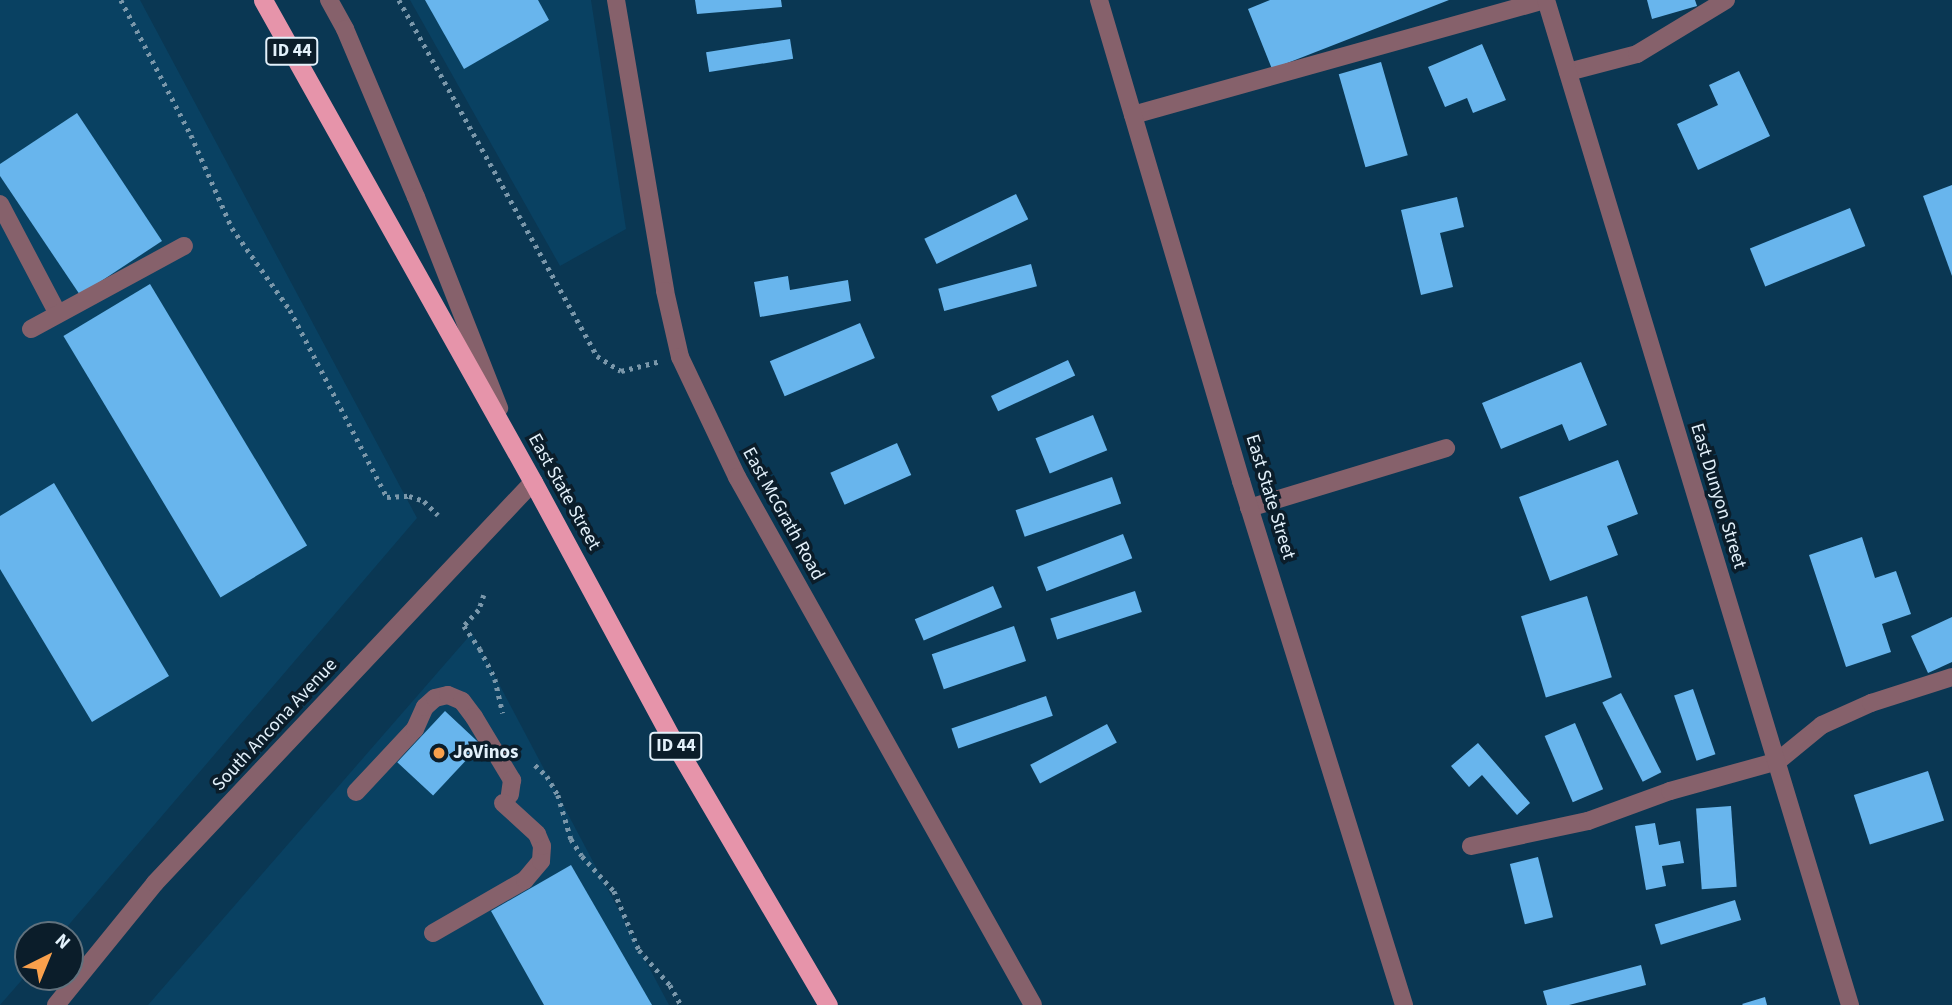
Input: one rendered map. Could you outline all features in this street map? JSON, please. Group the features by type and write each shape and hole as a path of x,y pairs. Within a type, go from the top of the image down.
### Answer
{"highway":[{"name":"East State Street","path":"263,0 516,450 676,746 828,1005"}],"street":[{"path":"329,0 345,29 416,197 516,450"},
{"name":"East McGrath Road","path":"616,0 665,291 680,357 737,477 1033,1005"},
{"name":"East State Street","path":"1099,0 1249,508 1404,1005"},
{"path":"1133,115 1545,0"},
{"name":"East Dunyon Street","path":"1545,0 1850,1005"},
{"path":"1568,72 1637,54 1726,0"},
{"path":"0,204 58,314"},
{"path":"31,329 184,246"},
{"path":"1249,508 1446,448"},
{"name":"South Ancona Avenue","path":"56,1005 66,988 155,884 533,482"},
{"path":"1471,846 1588,821 1670,791 1778,761 1822,725 1871,703 1952,677"},
{"path":"356,792 415,729 425,707 435,698 448,695 462,701 474,716 512,780 506,799 537,834 542,846 541,861 525,880 432,933"}],"path":[{"path":"121,0 191,135 232,228 290,310 387,497 409,496 424,501 438,515"},
{"path":"399,0 597,356 621,371 680,357"},
{"path":"484,594 479,610 464,626 480,649 495,679 505,722"},
{"path":"529,760 547,776 558,794 572,839 582,856 614,891 639,950 670,985 681,1005"}],"shaded area":[{"path":"0,0 140,0 417,518 72,921 14,921 14,989 0,1005"},
{"path":"410,0 591,0 626,229 560,266"},
{"path":"472,633 669,1005 148,1005"}],"building":[{"path":"425,0 538,0 549,20 464,69"},
{"path":"695,0 781,0 782,7 697,14"},
{"path":"1270,0 1449,0 1272,69 1248,9"},
{"path":"1647,0 1695,0 1697,6 1652,19"},
{"path":"790,39 793,59 709,72 706,52"},
{"path":"1482,44 1506,100 1473,113 1467,98 1445,107 1428,67"},
{"path":"1381,62 1408,155 1365,167 1339,74"},
{"path":"1739,71 1770,136 1698,170 1677,124 1718,105 1709,85"},
{"path":"77,113 162,241 80,295 0,176 0,164"},
{"path":"1952,185 1952,276 1923,196"},
{"path":"1016,194 1028,219 937,264 924,239"},
{"path":"1457,197 1464,227 1440,233 1453,287 1421,295 1401,210"},
{"path":"1850,208 1865,246 1765,286 1750,248"},
{"path":"1031,264 1037,286 944,311 938,289"},
{"path":"788,276 790,290 848,280 851,301 760,317 754,282"},
{"path":"150,284 307,545 221,597 63,336"},
{"path":"860,323 875,358 785,396 770,361"},
{"path":"1068,360 1075,375 998,411 991,396"},
{"path":"1581,362 1607,425 1569,441 1562,424 1501,449 1482,403"},
{"path":"1093,415 1107,450 1050,473 1036,438"},
{"path":"897,443 911,475 845,505 830,473"},
{"path":"1618,460 1638,514 1607,526 1618,555 1550,581 1519,497"},
{"path":"1112,477 1121,503 1025,537 1016,510"},
{"path":"54,483 169,676 92,722 0,569 0,516"},
{"path":"1123,534 1132,558 1046,591 1037,567"},
{"path":"1862,537 1875,578 1896,571 1911,614 1882,624 1891,652 1846,667 1809,555"},
{"path":"993,586 1002,607 924,640 915,619"},
{"path":"1135,591 1142,612 1057,639 1050,619"},
{"path":"1587,596 1612,677 1546,697 1521,616"},
{"path":"1952,617 1952,662 1928,673 1911,636"},
{"path":"1014,626 1026,661 944,689 932,654"},
{"path":"1693,689 1715,754 1697,761 1674,696"},
{"path":"1621,693 1661,772 1643,782 1602,703"},
{"path":"1046,696 1053,716 958,748 951,729"},
{"name":"JoVinos","path":"445,711 481,744 433,796 397,762"},
{"path":"1575,723 1603,789 1573,802 1545,736"},
{"path":"1107,724 1117,743 1040,783 1030,765"},
{"path":"1478,743 1530,803 1517,815 1482,775 1469,787 1451,766"},
{"path":"1928,771 1944,820 1870,845 1854,795"},
{"path":"1731,806 1737,887 1702,889 1696,808"},
{"path":"1655,823 1659,845 1680,841 1684,863 1662,866 1666,886 1646,890 1635,826"},
{"path":"1538,857 1553,917 1525,924 1510,864"},
{"path":"571,865 652,1005 544,1005 491,911"},
{"path":"1735,900 1741,920 1661,945 1655,925"},
{"path":"1641,965 1646,985 1569,1005 1547,1005 1543,991"},
{"path":"1765,997 1767,1005 1742,1004"}],"place":[{"name":"JoVinos","path":"439,753"}]}
